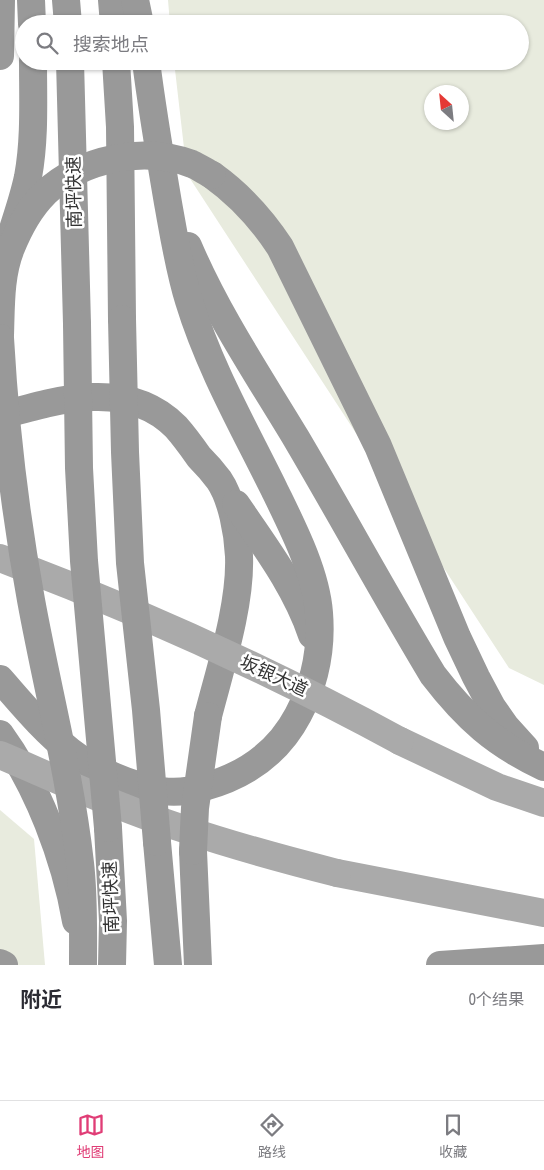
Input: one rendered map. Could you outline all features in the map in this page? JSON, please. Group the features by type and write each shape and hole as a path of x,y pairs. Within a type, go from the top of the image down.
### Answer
{"highway":[{"path":"0,56 1,0"},
{"path":"31,0 32,15"},
{"path":"66,0 67,15"},
{"path":"112,0 113,15"},
{"path":"135,0 138,15"},
{"path":"0,266 22,202 28,175 34,115 33,70"},
{"name":"南坪快速","path":"70,70 84,560 108,828 113,921 112,965"},
{"path":"117,70 120,128 125,452 130,563 146,710 168,965"},
{"path":"0,679 45,729 71,752 107,773 133,783 163,791 190,791 222,782 246,770 271,752 291,728 306,700 315,673 319,655 319,612 312,577 296,533 217,374 188,300 178,259 166,193 147,70"},
{"path":"82,965 83,898 75,826 20,538 4,395 0,336 4,272 10,250 29,212 45,194 79,170 116,158 133,156 154,156 174,159 193,165 232,189 265,224 280,247 378,446 457,637 476,677 506,727 520,744 544,767"},
{"path":"166,193 216,307 328,493 433,675 454,702 493,738 517,754 544,767"},
{"path":"0,416 42,403 74,398 100,397 128,399 155,411 175,426 220,482 281,572 306,618 319,655"},
{"path":"198,965 193,850 195,808 208,716 238,589 239,558 236,526 220,482"},
{"path":"0,734 9,746 52,833 66,877 76,919 82,965"},
{"path":"440,965 544,958"},
{"path":"518,965 544,958"},
{"path":"0,963 4,965"}],"main road":[{"name":"坂银大道","path":"0,558 55,579 187,636 326,701 400,741 497,787 544,803"},
{"path":"0,755 91,794 182,829 271,856 337,873 544,913"}],"shaded area":[{"path":"168,0 544,0 544,685 509,668 187,174 175,70 529,70 529,15 169,15"},
{"path":"0,810 34,839 45,965 0,965"}]}
